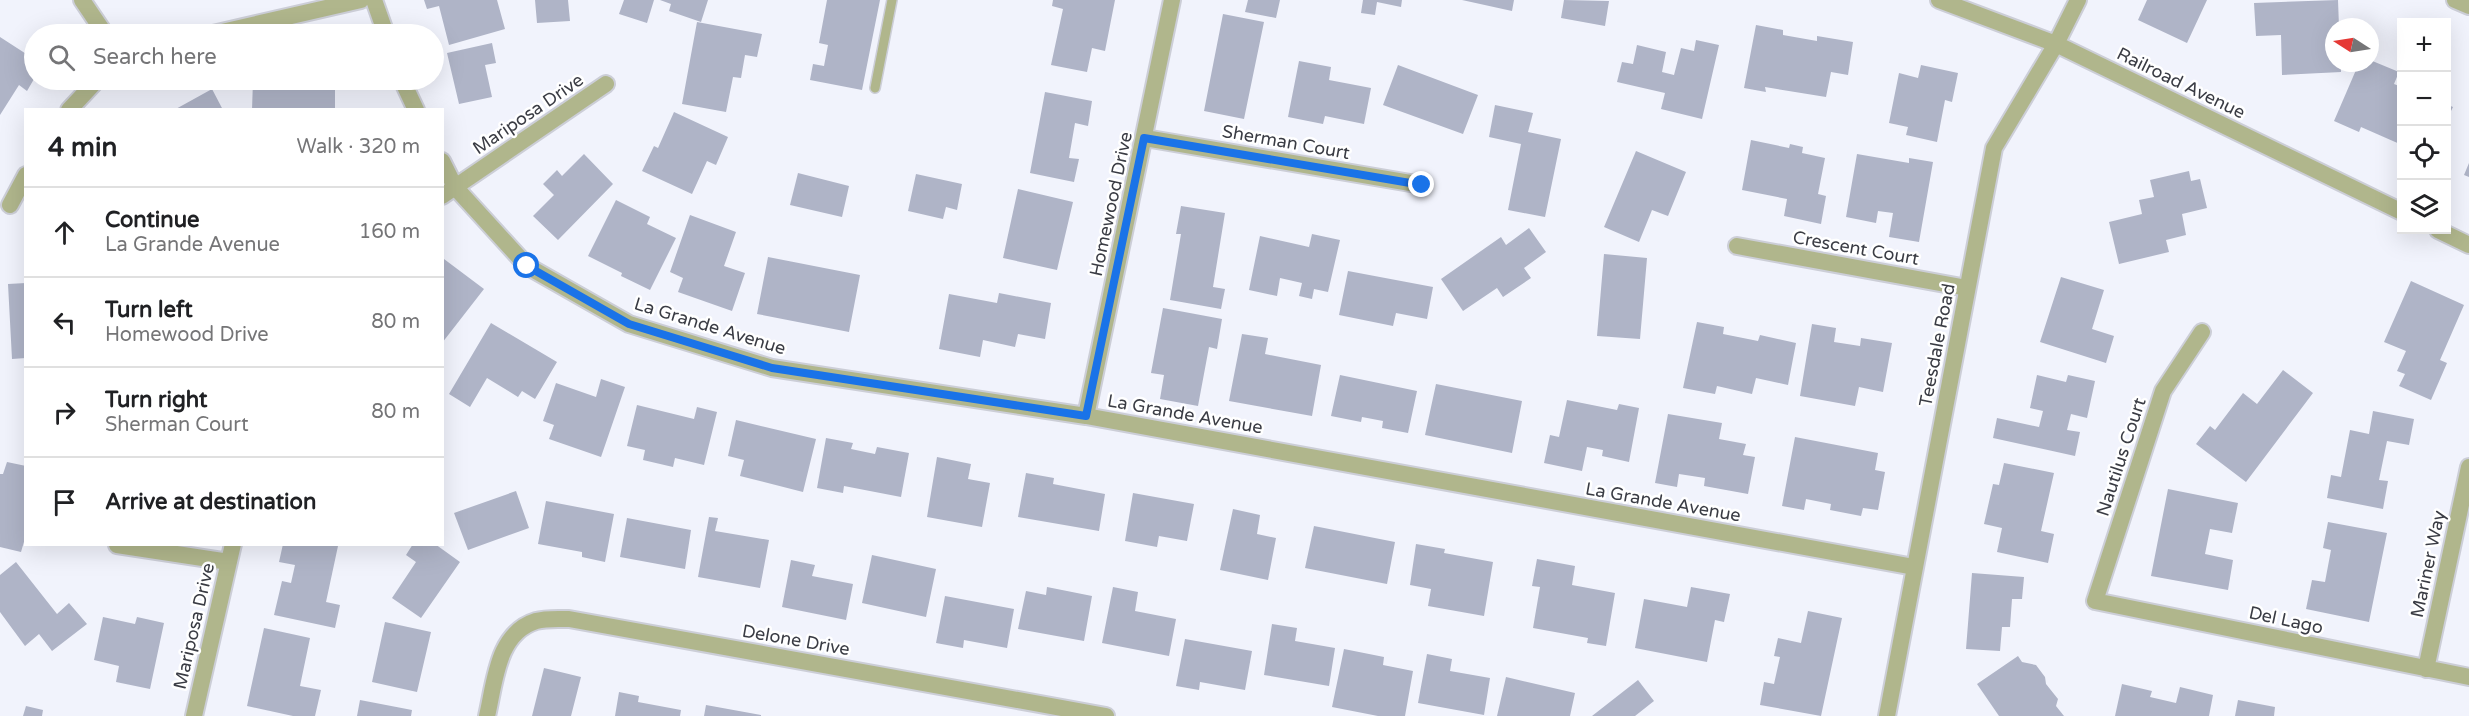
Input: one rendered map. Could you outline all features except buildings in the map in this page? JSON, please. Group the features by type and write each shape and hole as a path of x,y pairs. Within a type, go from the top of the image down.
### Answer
{"street":[{"path":"82,0 98,24"},
{"path":"257,24 361,0"},
{"path":"374,0 382,24"},
{"name":"Homewood Drive","path":"1086,416 1172,0"},
{"name":"Railroad Avenue","path":"1939,0 2056,44 2397,210"},
{"name":"Teesdale Road","path":"1887,716 1994,148 2056,44 2078,0"},
{"path":"2456,0 2469,6"},
{"name":"Mariposa Drive","path":"449,191 606,84"},
{"path":"71,108 88,90"},
{"path":"407,90 415,108"},
{"name":"Sherman Court","path":"1144,138 1422,185"},
{"name":"La Grande Avenue","path":"444,170 449,191 527,266 629,324 772,368 1086,416 1914,567"},
{"path":"10,205 24,180"},
{"path":"2446,234 2469,245"},
{"name":"Crescent Court","path":"1737,246 1967,288"},
{"name":"Nautilus Court","path":"2095,601 2163,391 2202,332"},
{"name":"Mariner Way","path":"2426,669 2469,467"},
{"path":"124,546 229,562"},
{"name":"Mariposa Drive","path":"194,716 233,546"},
{"name":"Del Lago","path":"2095,601 2469,677"},
{"name":"Delone Drive","path":"487,716 499,663 515,632 538,620 569,619 1106,716"}],"lane":[{"path":"875,88 892,0"}],"route":[{"path":"527,266 629,324 772,368 1086,416 1144,138 1422,185"}]}
